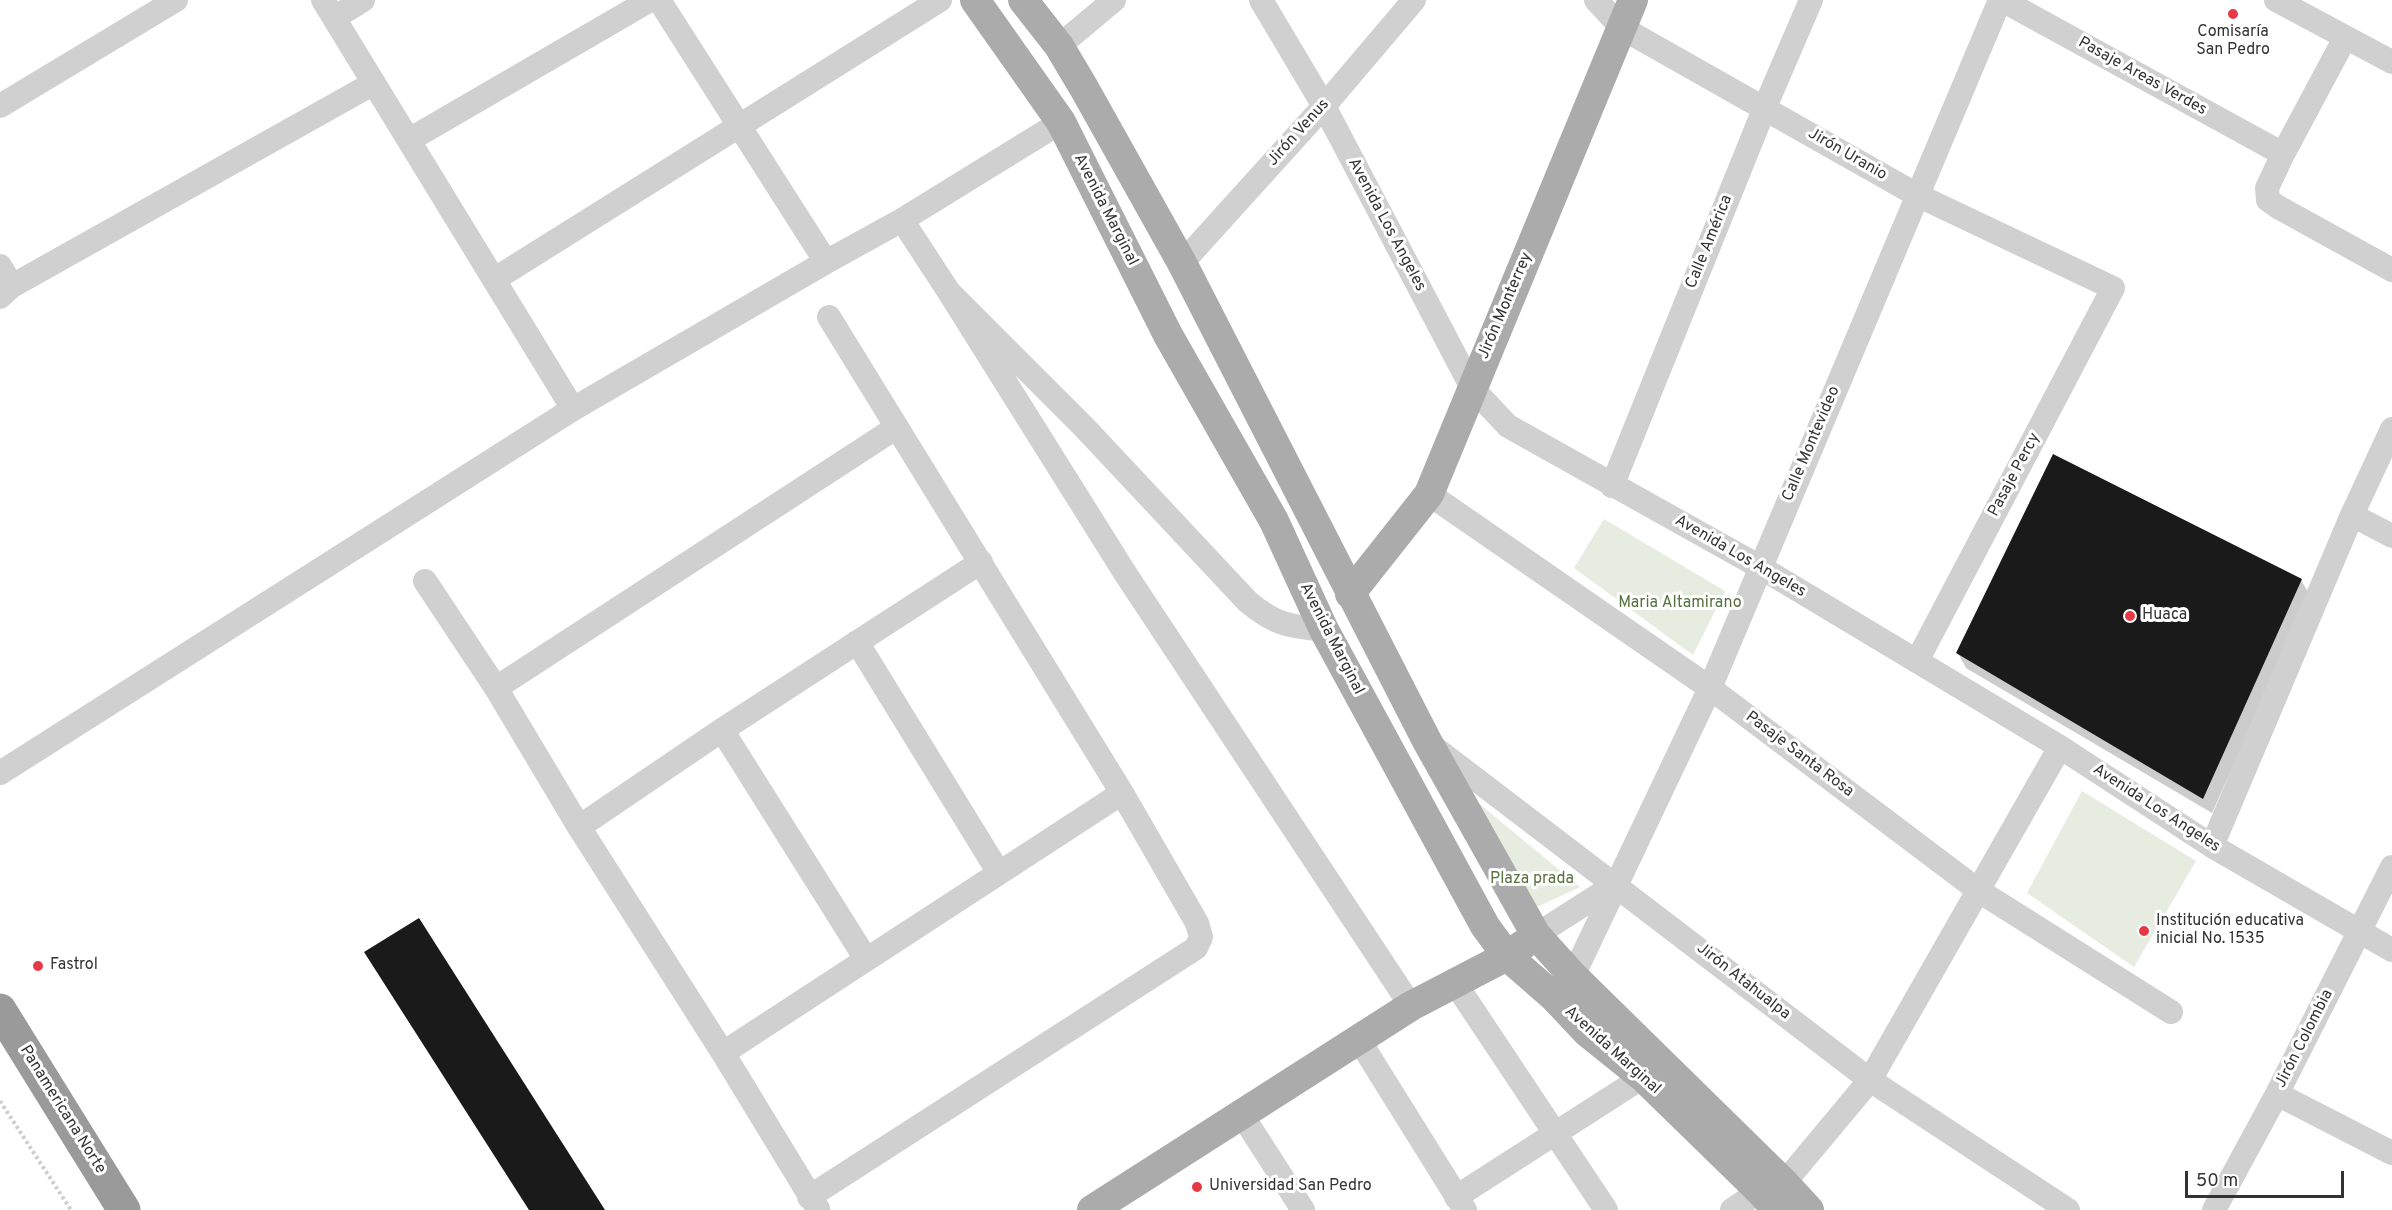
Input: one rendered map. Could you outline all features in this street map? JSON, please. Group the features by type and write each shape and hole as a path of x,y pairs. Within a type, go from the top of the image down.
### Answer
{"highway":[{"name":"Panamericana Norte","path":"0,1010 124,1210"}],"main road":[{"name":"Avenida Marginal","path":"975,0 1061,122 1168,335 1274,521 1324,630 1485,926 1507,956 1563,987 1774,1195"},
{"name":"Avenida Marginal","path":"1023,0 1059,46 1182,263 1427,741 1536,935 1587,1032 1643,1077 1774,1195 1809,1210"},
{"name":"Jirón Monterrey","path":"1350,594 1429,494 1634,0"},
{"path":"1092,1210 1411,1006 1507,956 1536,935"}],"street":[{"path":"0,106 176,0"},
{"path":"363,0 329,9 573,409"},
{"path":"409,140 650,0"},
{"path":"659,0 826,262"},
{"path":"495,279 940,0"},
{"path":"1059,46 1114,0"},
{"name":"Avenida Los Angeles","path":"1261,0 1324,106 1472,388 1508,426 1760,567 2060,747 2212,846 2392,950"},
{"name":"Jirón Venus","path":"1182,263 1324,106 1414,0"},
{"name":"Jirón Uranio","path":"1596,0 1622,28 1917,195 2113,288"},
{"name":"Calle América","path":"1612,486 1810,0"},
{"name":"Pasaje Areas Verdes","path":"2001,0 2283,154"},
{"name":"Calle Montevideo","path":"1563,987 1616,884 1710,688 2001,0"},
{"path":"2276,0 2392,62"},
{"path":"2345,38 2283,154 2268,189 2268,200 2392,270"},
{"path":"4,283 375,83"},
{"path":"0,773 573,409 902,220 1061,122"},
{"path":"902,220 1125,573 1411,1006"},
{"name":"Pasaje Percy","path":"1917,661 2113,288"},
{"path":"949,292 1084,427 1248,602 1266,616 1286,626 1324,630"},
{"path":"425,580 496,688 579,827 723,1053 814,1204 1196,948 1201,937 1197,923 1122,793 830,317"},
{"path":"496,688 897,427"},
{"path":"2212,846 2352,515 2392,429"},
{"name":"Pasaje Santa Rosa","path":"1429,494 1710,688 1979,891 2171,1012"},
{"path":"2352,515 2392,536"},
{"path":"579,827 722,730 981,562"},
{"path":"857,642 999,873"},
{"path":"722,730 866,960"},
{"name":"Jirón Atahualpa","path":"1427,741 1870,1080 2068,1210"},
{"path":"1732,1210 1774,1195 1870,1080 2060,747"},
{"path":"723,1053 1122,793"},
{"name":"Jirón Colombia","path":"2214,1210 2277,1094 2392,867"},
{"path":"1536,935 1616,884"},
{"path":"1455,983 1605,1210"},
{"path":"1359,1040 1460,1203 1556,1133 1643,1077"},
{"path":"2277,1094 2392,1153"},
{"path":"1242,1115 1303,1210"}],"path":[{"path":"0,1101 71,1210"}],"green space":[{"name":"Maria Altamirano","path":"1604,519 1725,591 1693,655 1574,568"},
{"name":"Plaza prada","path":"1453,782 1580,887 1522,914"},
{"path":"2082,791 2196,861 2134,967 2027,893"}],"building":[{"name":"Huaca","path":"2053,454 2302,579 2203,799 1956,653"},
{"path":"419,918 605,1210 529,1210 364,952"}],"place":[{"name":"Comisaría San Pedro","path":"2233,14"},
{"name":"Huaca","path":"2130,616"},
{"name":"Institución educativa inicial No. 1535","path":"2144,931"},
{"name":"Fastrol","path":"38,966"},
{"name":"Universidad San Pedro","path":"1197,1187"}]}
